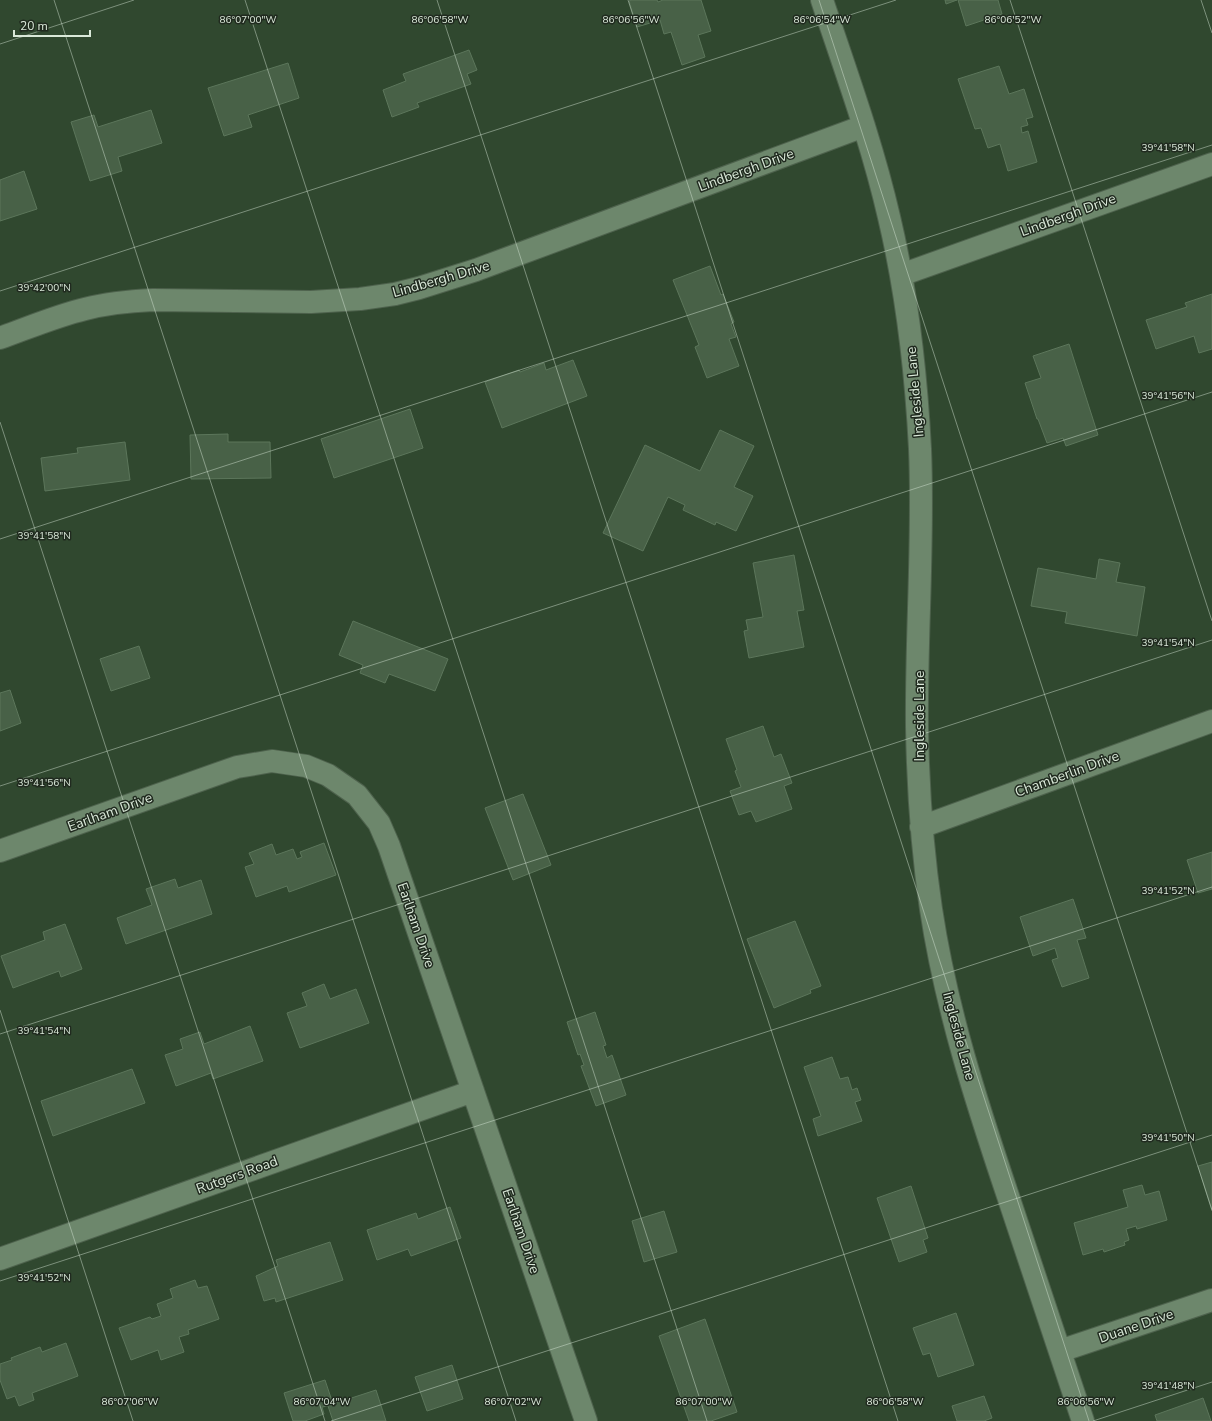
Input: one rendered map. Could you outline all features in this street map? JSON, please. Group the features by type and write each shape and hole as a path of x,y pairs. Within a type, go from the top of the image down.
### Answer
{"street":[{"name":"Ingleside Lane","path":"822,0 864,126 889,215 909,322 916,380 920,451 921,521 917,726 921,827 931,909 944,981 958,1039 978,1109 1083,1421"},
{"name":"Lindbergh Drive","path":"0,338 86,309 130,301 311,302 360,299 395,294 476,270 864,126"},
{"name":"Lindbergh Drive","path":"901,275 1212,164"},
{"name":"Chamberlin Drive","path":"921,827 1212,721"},
{"name":"Earlham Drive","path":"0,852 237,767 272,760 306,766 328,775 357,796 379,823 389,846 586,1421"},
{"name":"Rutgers Road","path":"0,1259 473,1091"},
{"name":"Duane Drive","path":"1060,1351 1212,1300"}],"building":[{"path":"657,0 658,2 663,0 701,0 711,31 698,35 705,57 682,65 671,32 664,34 660,20 637,27 629,1"},
{"path":"945,0 957,0 946,4"},
{"path":"958,0 998,0 1002,14 966,26"},
{"path":"469,50 477,70 467,74 471,84 417,103 419,107 392,117 383,90 406,81 403,74"},
{"path":"288,63 299,98 248,115 252,127 224,136 208,88"},
{"path":"999,66 1009,94 1024,89 1033,117 1026,119 1028,125 1021,127 1022,133 1028,131 1037,162 1008,171 1000,144 988,148 981,128 975,129 958,79"},
{"path":"151,110 162,143 118,157 122,171 90,181 71,122 94,115 98,127"},
{"path":"24,171 37,209 0,221 0,180"},
{"path":"710,266 721,295 723,294 734,322 731,324 736,337 729,339 739,366 707,378 695,347 699,345 673,280"},
{"path":"1212,294 1212,349 1199,353 1194,336 1156,349 1146,320 1187,307 1185,303"},
{"path":"1069,344 1098,435 1066,446 1063,438 1047,443 1025,383 1041,378 1033,356"},
{"path":"573,360 587,396 502,428 485,382 519,370 520,372 544,363 546,370"},
{"path":"410,409 423,448 334,478 321,439"},
{"path":"720,430 754,446 734,487 753,496 736,531 716,522 715,525 683,510 685,505 668,497 643,551 603,533 645,445 700,471"},
{"path":"228,434 228,442 270,442 271,478 191,479 190,435"},
{"path":"125,442 130,480 45,491 41,458 78,453 77,448"},
{"path":"794,555 804,610 797,611 804,647 749,658 744,631 748,630 746,620 763,617 753,563"},
{"path":"1099,559 1120,563 1116,582 1145,587 1137,636 1065,623 1067,612 1031,606 1038,568 1096,579"},
{"path":"353,621 448,659 435,691 389,674 385,683 360,673 363,665 339,655"},
{"path":"139,646 150,678 111,691 100,659"},
{"path":"10,690 21,723 0,731 0,693"},
{"path":"763,726 774,757 781,754 792,783 784,786 792,809 756,822 751,811 739,815 730,791 741,787 735,771 737,770 726,739"},
{"path":"523,794 551,865 513,880 485,808"},
{"path":"324,843 336,875 289,892 287,886 256,897 245,867 254,864 249,853 272,844 276,855 293,849 297,859 302,857 300,852"},
{"path":"1212,852 1212,889 1198,893 1187,860"},
{"path":"175,879 178,888 201,880 212,914 126,944 117,918 152,905 146,889"},
{"path":"1073,899 1086,938 1077,940 1089,978 1062,987 1052,960 1058,958 1055,948 1033,956 1020,917"},
{"path":"795,921 821,986 810,990 811,993 774,1008 747,939"},
{"path":"65,924 82,969 61,977 59,971 13,988 1,956 45,940 43,932"},
{"path":"324,984 330,999 356,989 369,1023 300,1048 287,1013 307,1006 302,993"},
{"path":"595,1012 606,1045 603,1046 607,1058 612,1055 626,1095 596,1106 581,1066 584,1065 580,1054 578,1055 567,1022"},
{"path":"250,1026 263,1061 213,1079 211,1073 176,1086 165,1055 183,1049 180,1039 200,1032 204,1044"},
{"path":"832,1057 840,1079 848,1077 852,1090 857,1088 861,1100 855,1102 862,1121 818,1136 813,1119 821,1116 804,1067"},
{"path":"132,1069 145,1103 53,1136 41,1101"},
{"path":"1212,1162 1212,1211 1198,1166"},
{"path":"1142,1185 1145,1195 1159,1191 1167,1220 1137,1229 1136,1226 1126,1229 1129,1240 1124,1242 1125,1245 1104,1252 1103,1249 1083,1255 1074,1223 1128,1207 1123,1190"},
{"path":"911,1186 928,1238 923,1240 927,1252 899,1262 877,1198"},
{"path":"450,1207 461,1238 411,1256 408,1249 377,1260 367,1230 416,1213 418,1219"},
{"path":"664,1211 677,1252 644,1262 632,1221"},
{"path":"330,1242 343,1280 276,1302 275,1298 264,1301 256,1276 278,1266 276,1260"},
{"path":"195,1280 198,1288 207,1286 219,1319 188,1330 189,1334 179,1337 184,1352 161,1360 158,1350 131,1360 119,1328 150,1317 152,1319 161,1316 157,1304 173,1298 170,1289"},
{"path":"956,1313 974,1365 938,1377 930,1353 923,1355 913,1328"},
{"path":"705,1319 737,1412 711,1421 689,1421 659,1336"},
{"path":"66,1343 78,1376 32,1393 34,1400 19,1406 15,1396 7,1399 0,1380 0,1364 12,1360 11,1358 40,1347 42,1352"},
{"path":"452,1365 463,1399 427,1411 415,1377"},
{"path":"325,1380 333,1404 376,1390 386,1421 333,1421 328,1406 322,1407 324,1414 305,1421 293,1421 284,1393"},
{"path":"984,1396 992,1418 984,1421 957,1421 952,1406"},
{"path":"1203,1398 1211,1421 1157,1421 1155,1415"}]}
